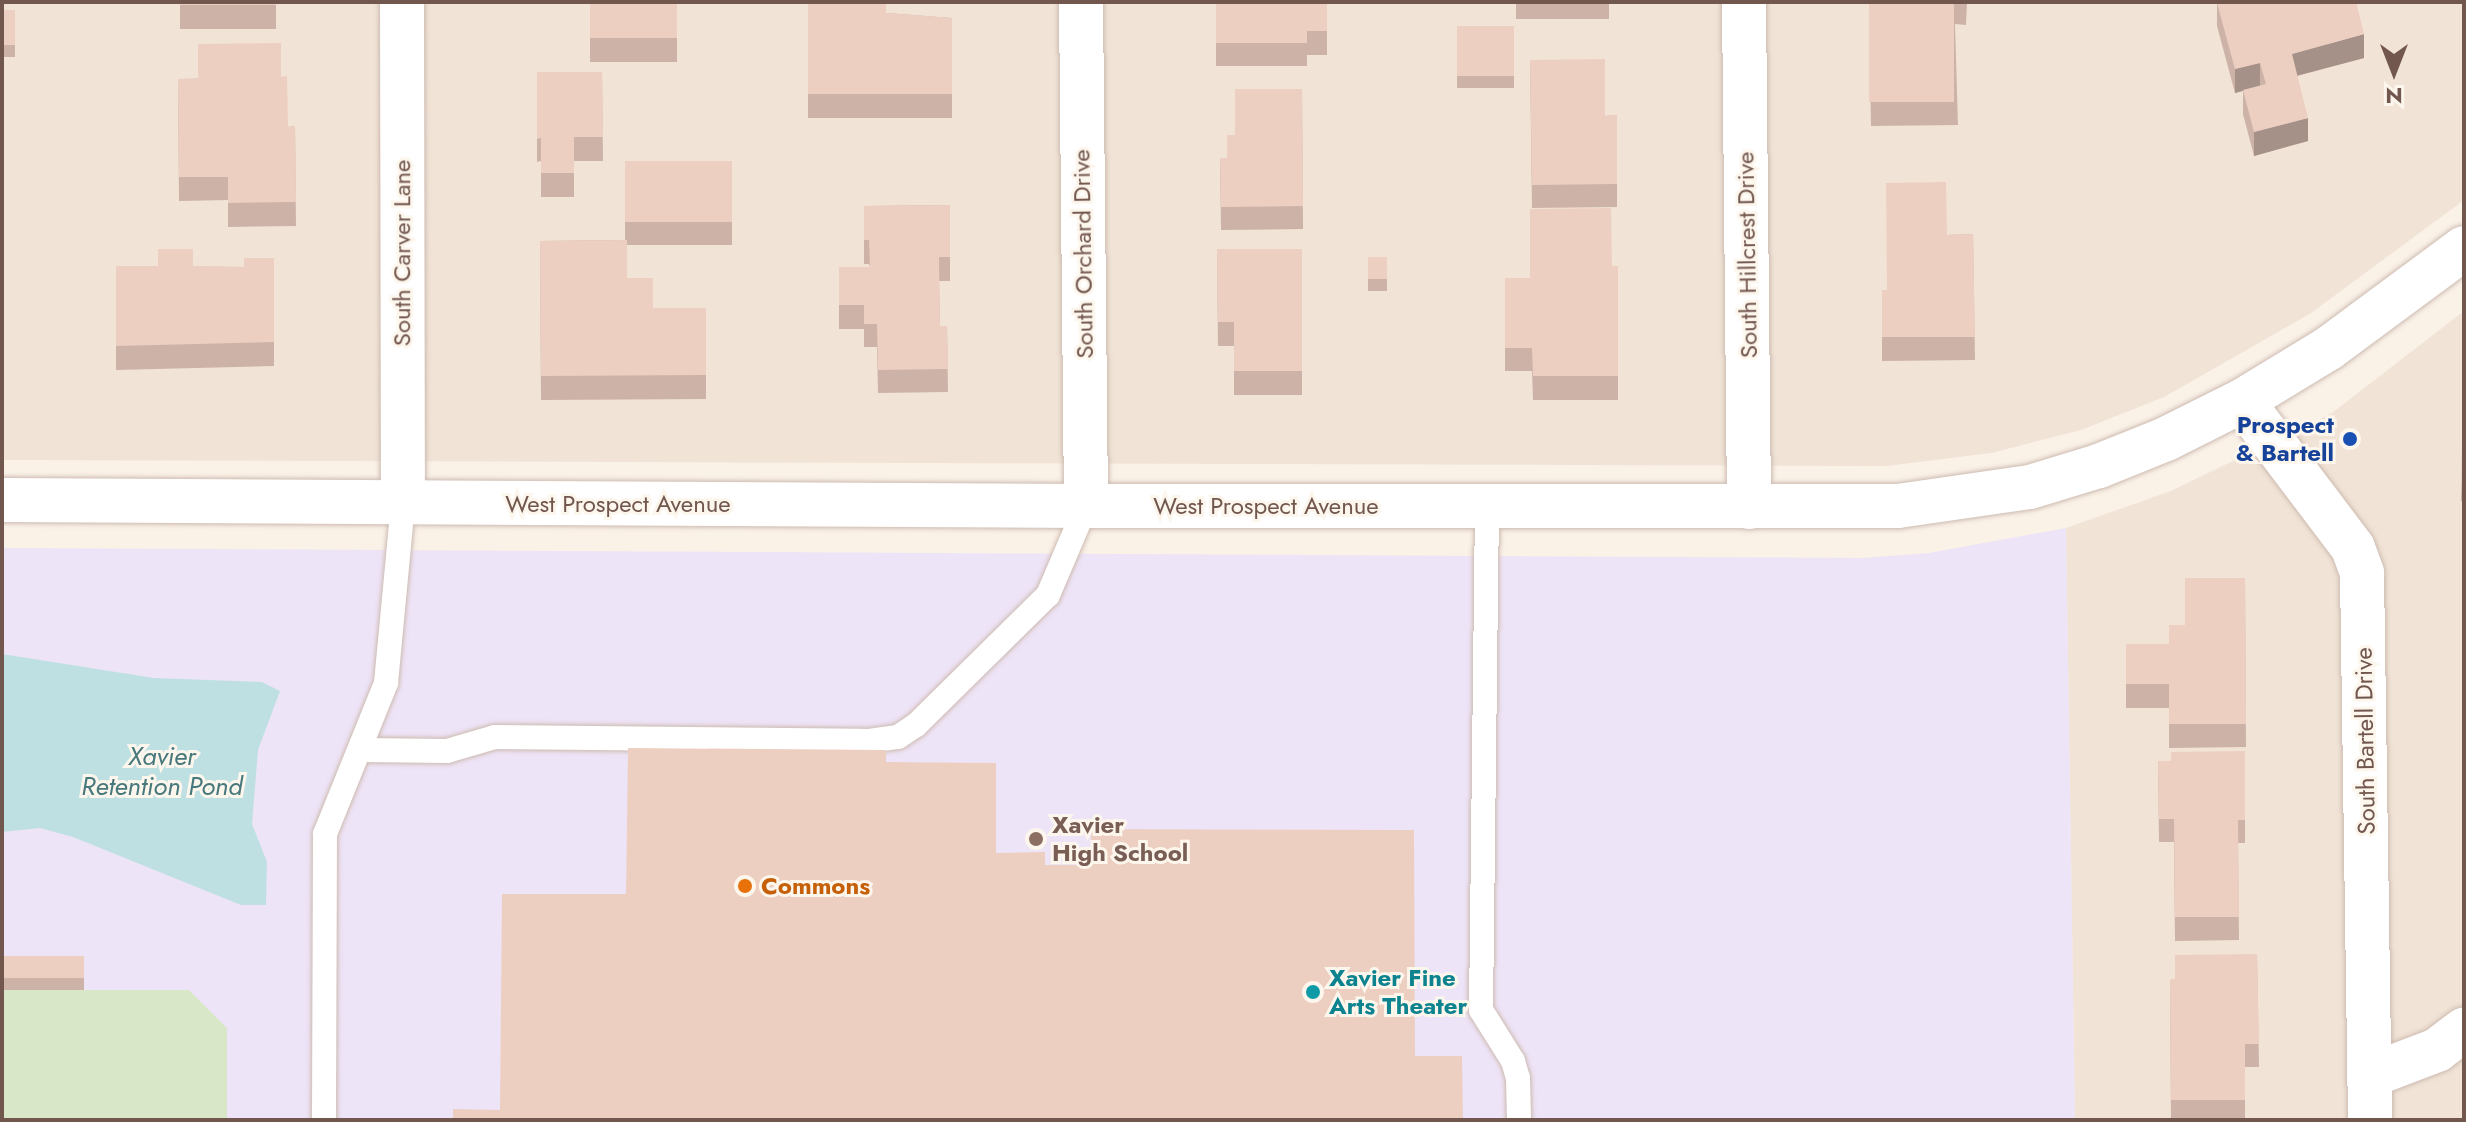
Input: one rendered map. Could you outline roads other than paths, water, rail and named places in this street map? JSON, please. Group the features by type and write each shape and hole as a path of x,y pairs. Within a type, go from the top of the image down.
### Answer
{"main road":[{"name":"South Carver Lane","path":"402,2 403,503"},
{"name":"South Orchard Drive","path":"1081,2 1086,506"},
{"name":"South Hillcrest Drive","path":"1744,2 1749,507"},
{"name":"West Prospect Avenue","path":"2,500 1086,506 1898,506 2030,487 2099,466 2166,439 2242,401 2329,348 2464,248"},
{"name":"South Bartell Drive","path":"2242,401 2338,525 2353,548 2362,573 2370,1120"},
{"path":"2369,1076 2437,1050 2464,1030"}],"lane":[{"path":"324,1120 325,834 386,683 403,503"},
{"path":"1487,505 1481,1010 1513,1061 1518,1078 1519,1120"},
{"path":"361,750 447,751 495,737 853,741 898,737 916,725 1048,595 1086,506"}],"water":[{"name":"Xavier Retention Pond","path":"2,654 154,678 262,682 280,691 258,750 252,824 267,862 266,905 241,905 73,837 40,828 2,832"}],"place":[{"name":"Prospect & Bartell","path":"2350,439"},
{"name":"Xavier High School","path":"1036,839"},
{"name":"Commons","path":"745,886"},
{"name":"Xavier Fine Arts Theater","path":"1313,992"}]}
